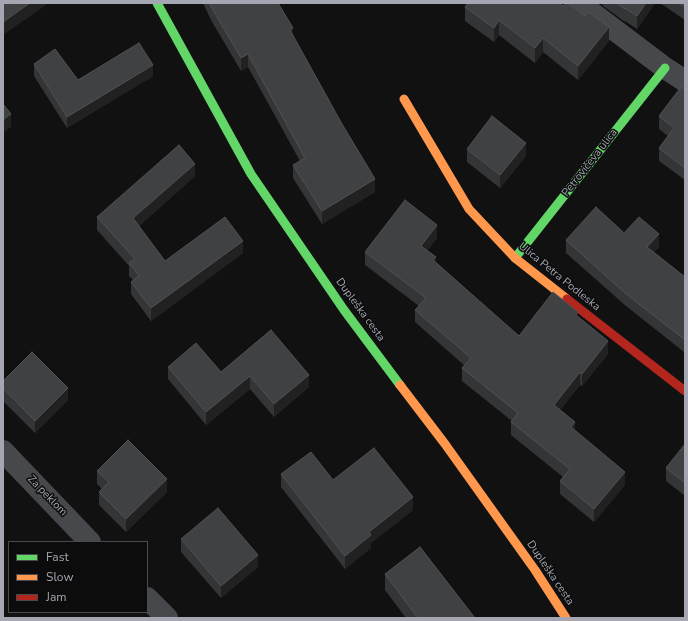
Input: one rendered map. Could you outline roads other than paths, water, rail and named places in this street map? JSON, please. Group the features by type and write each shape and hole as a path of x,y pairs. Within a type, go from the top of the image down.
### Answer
{"street":[{"name":"Dupleška cesta","path":"157,3 250,174 344,310 445,444 535,570 566,618"},
{"path":"579,3 665,68 685,81"},
{"name":"Petrovičeva ulica","path":"515,258 665,68"},
{"name":"Ulica Petra Podleska","path":"404,99 469,209 515,258 685,391"},
{"name":"Za peklom","path":"3,451 89,541"},
{"path":"148,599 167,618"}]}
